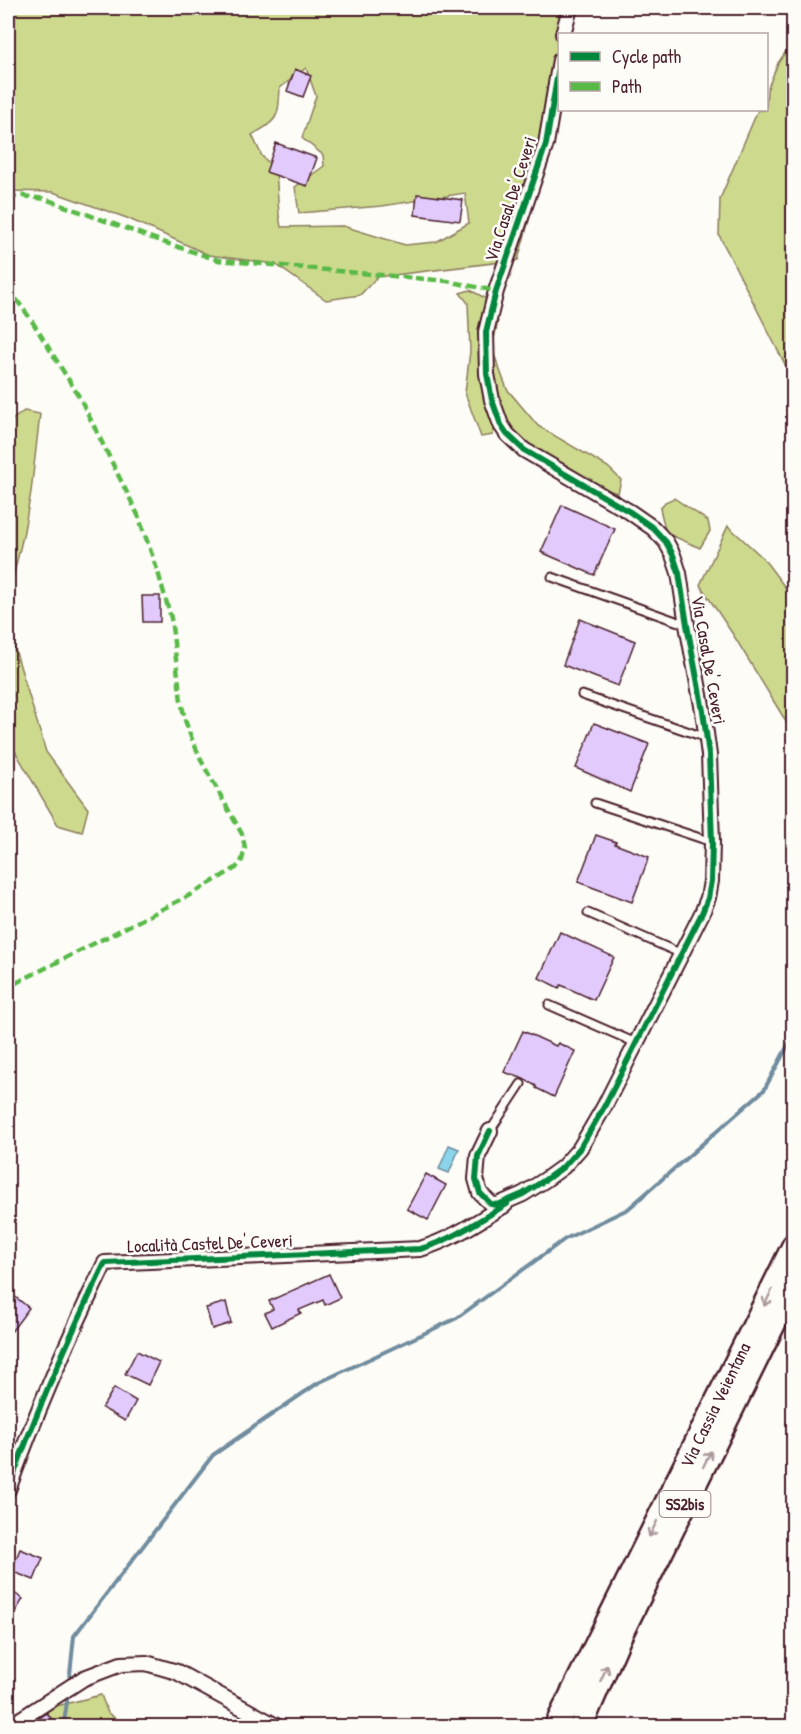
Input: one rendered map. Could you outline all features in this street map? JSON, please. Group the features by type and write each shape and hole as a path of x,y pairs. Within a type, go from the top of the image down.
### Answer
{"highway":[{"name":"Via Cassia Veientana","path":"556,1726 794,1245"},
{"name":"Via Cassia Veientana","path":"580,1726 620,1636 794,1283"}],"street":[{"path":"563,33 570,8"},
{"name":"Via Casal De' Ceveri","path":"490,1131 478,1156 477,1185 485,1199 496,1205 523,1194 545,1180 563,1167 580,1148 604,1107 682,954 708,898 711,881 712,842 708,738 674,555 666,542 652,528 630,512 524,450 507,434 501,425 492,400 487,374 486,332 496,291 546,144 558,72"},
{"name":"Località Castel De' Ceveri","path":"8,1490 33,1420 105,1263 420,1249 454,1236 545,1180"},
{"path":"10,1726 84,1678 121,1664 146,1662 177,1672 276,1726"}],"lane":[{"path":"552,577 687,625"},
{"path":"582,695 708,738"},
{"path":"595,803 712,842"},
{"path":"588,913 682,954"},
{"path":"549,1005 636,1043"},
{"path":"490,1131 521,1084"}],"green space":[{"path":"8,8 563,8 560,33 558,33 556,69 558,115 518,260 377,277 360,295 326,300 275,264 209,255 127,218 53,192 8,191","holes":["306,68 316,96 302,138 323,155 324,166 295,187 299,213 382,206 465,193 469,223 436,242 405,245 343,226 281,227 276,170 262,156 252,135 275,117 279,106 280,88"]},
{"path":"793,41 793,380 719,235 720,199 758,111 768,111 768,88 778,63"},
{"path":"470,290 489,300 498,321 492,349 507,389 538,426 608,467 621,480 618,493 598,488 521,440 497,417 493,435 481,437 465,393 470,351 468,303 460,293"},
{"path":"24,411 40,414 31,492 8,598 8,423"},
{"path":"674,498 708,521 710,531 700,548 666,533 660,509 665,502"},
{"path":"728,526 763,558 793,598 793,733 700,585"},
{"path":"8,626 46,752 88,809 82,832 58,825 8,739"},
{"path":"101,1695 108,1713 126,1726 22,1726 49,1708"}],"water":[{"path":"449,1145 459,1149 449,1173 439,1169"}],"building":[{"path":"295,69 311,76 303,97 287,91"},
{"path":"276,143 317,158 307,186 266,172"},
{"path":"417,194 463,200 460,221 415,215"},
{"path":"562,505 615,529 594,575 541,552"},
{"path":"142,596 160,596 160,622 143,622"},
{"path":"580,619 635,641 618,686 563,665"},
{"path":"594,723 649,744 630,792 576,768"},
{"path":"596,835 649,857 632,902 578,882"},
{"path":"560,932 614,957 594,1000 561,985 559,988 539,978"},
{"path":"523,1031 556,1046 558,1043 575,1051 554,1097 524,1079 504,1072"},
{"path":"426,1174 446,1185 428,1220 407,1209"},
{"path":"329,1274 340,1298 325,1305 323,1300 299,1310 301,1313 272,1327 265,1313 273,1309 269,1301"},
{"path":"8,1291 29,1308 8,1336"},
{"path":"226,1302 231,1323 212,1329 206,1308"},
{"path":"137,1351 159,1362 148,1385 125,1374"},
{"path":"114,1388 136,1401 125,1421 102,1408"},
{"path":"20,1549 43,1558 34,1580 11,1571"},
{"path":"8,1589 23,1599 8,1624"},
{"path":"47,1713 53,1721 47,1726 28,1726"}],"waterway":[{"path":"69,1684 74,1636 213,1455 318,1383 457,1318 565,1239 628,1209 764,1090 794,1034"},
{"path":"68,1694 64,1723 69,1726"}],"marked path":[{"path":"8,197 23,196 45,199 218,260 447,281 496,291"},
{"path":"8,288 30,318 80,398 138,515 171,618 185,720 203,764 242,834 245,848 242,860 236,868 188,896 8,987"}],"cycle path":[{"path":"490,1131 478,1156 476,1179 480,1193 491,1204 496,1205 523,1194 545,1180 563,1167 580,1148 604,1107 702,913 711,881 709,755 679,573 673,555 666,542 653,528 524,450 507,434 501,425 492,400 487,374 486,332 496,291 546,144 558,72"},
{"path":"8,1490 54,1375 105,1263 420,1249 454,1235 507,1204"}]}
